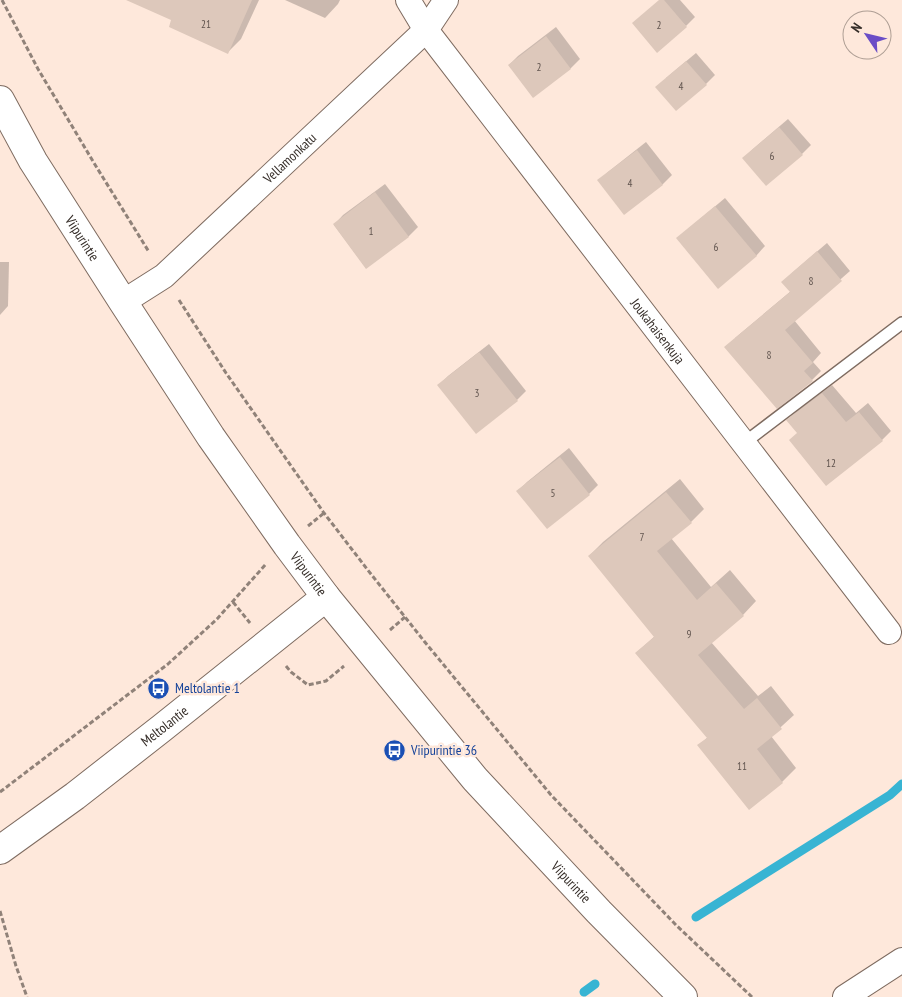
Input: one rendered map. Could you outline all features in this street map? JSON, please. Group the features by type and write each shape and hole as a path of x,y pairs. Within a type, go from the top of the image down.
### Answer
{"main road":[{"name":"Viipurintie","path":"0,100 33,161 122,302 212,437 287,545 326,597 475,778 599,912 683,997"},
{"name":"Meltolantie","path":"0,850 162,728 326,597"}],"street":[{"name":"Joukahaisenkuja","path":"408,0 426,30 889,632"},
{"name":"Vellamonkatu","path":"122,302 164,276 426,30 446,0"},
{"path":"845,997 902,960"}],"lane":[{"path":"744,444 902,323"}],"path":[{"path":"2,0 38,68 89,156 164,276 226,373 324,513 405,617 551,795 676,925 752,997"},
{"path":"0,792 168,664 217,619 264,566 324,513"},
{"path":"233,602 291,672 308,685 326,681 405,617"},
{"path":"0,911 27,997"}],"building":[{"path":"126,0 252,0 228,54 169,27 171,20"},
{"path":"659,0 664,0 687,27 657,53 632,23"},
{"path":"546,36 571,69 533,98 508,65"},
{"path":"686,61 707,85 676,111 655,87"},
{"path":"779,127 803,155 766,186 742,158"},
{"path":"637,150 663,185 624,215 597,180"},
{"path":"375,192 409,237 366,269 333,224"},
{"path":"715,206 757,256 718,289 676,238"},
{"path":"817,251 842,281 785,330 813,363 804,371 813,381 777,409 724,347 790,292 781,282"},
{"path":"479,352 518,401 476,434 437,385"},
{"path":"822,393 846,422 859,412 883,441 826,486 789,440 797,433 786,420"},
{"path":"560,457 590,495 547,529 516,491"},
{"path":"666,492 692,523 657,551 697,600 716,583 744,616 698,655 744,709 757,698 782,729 757,749 783,783 749,810 697,745 707,738 635,653 654,637 588,556"}],"waterway":[{"path":"696,917 890,795 902,784"},
{"path":"584,992 595,984"}],"place":[{"name":"Meltolantie 1","path":"159,688"},
{"name":"Viipurintie 36","path":"395,750"}]}
